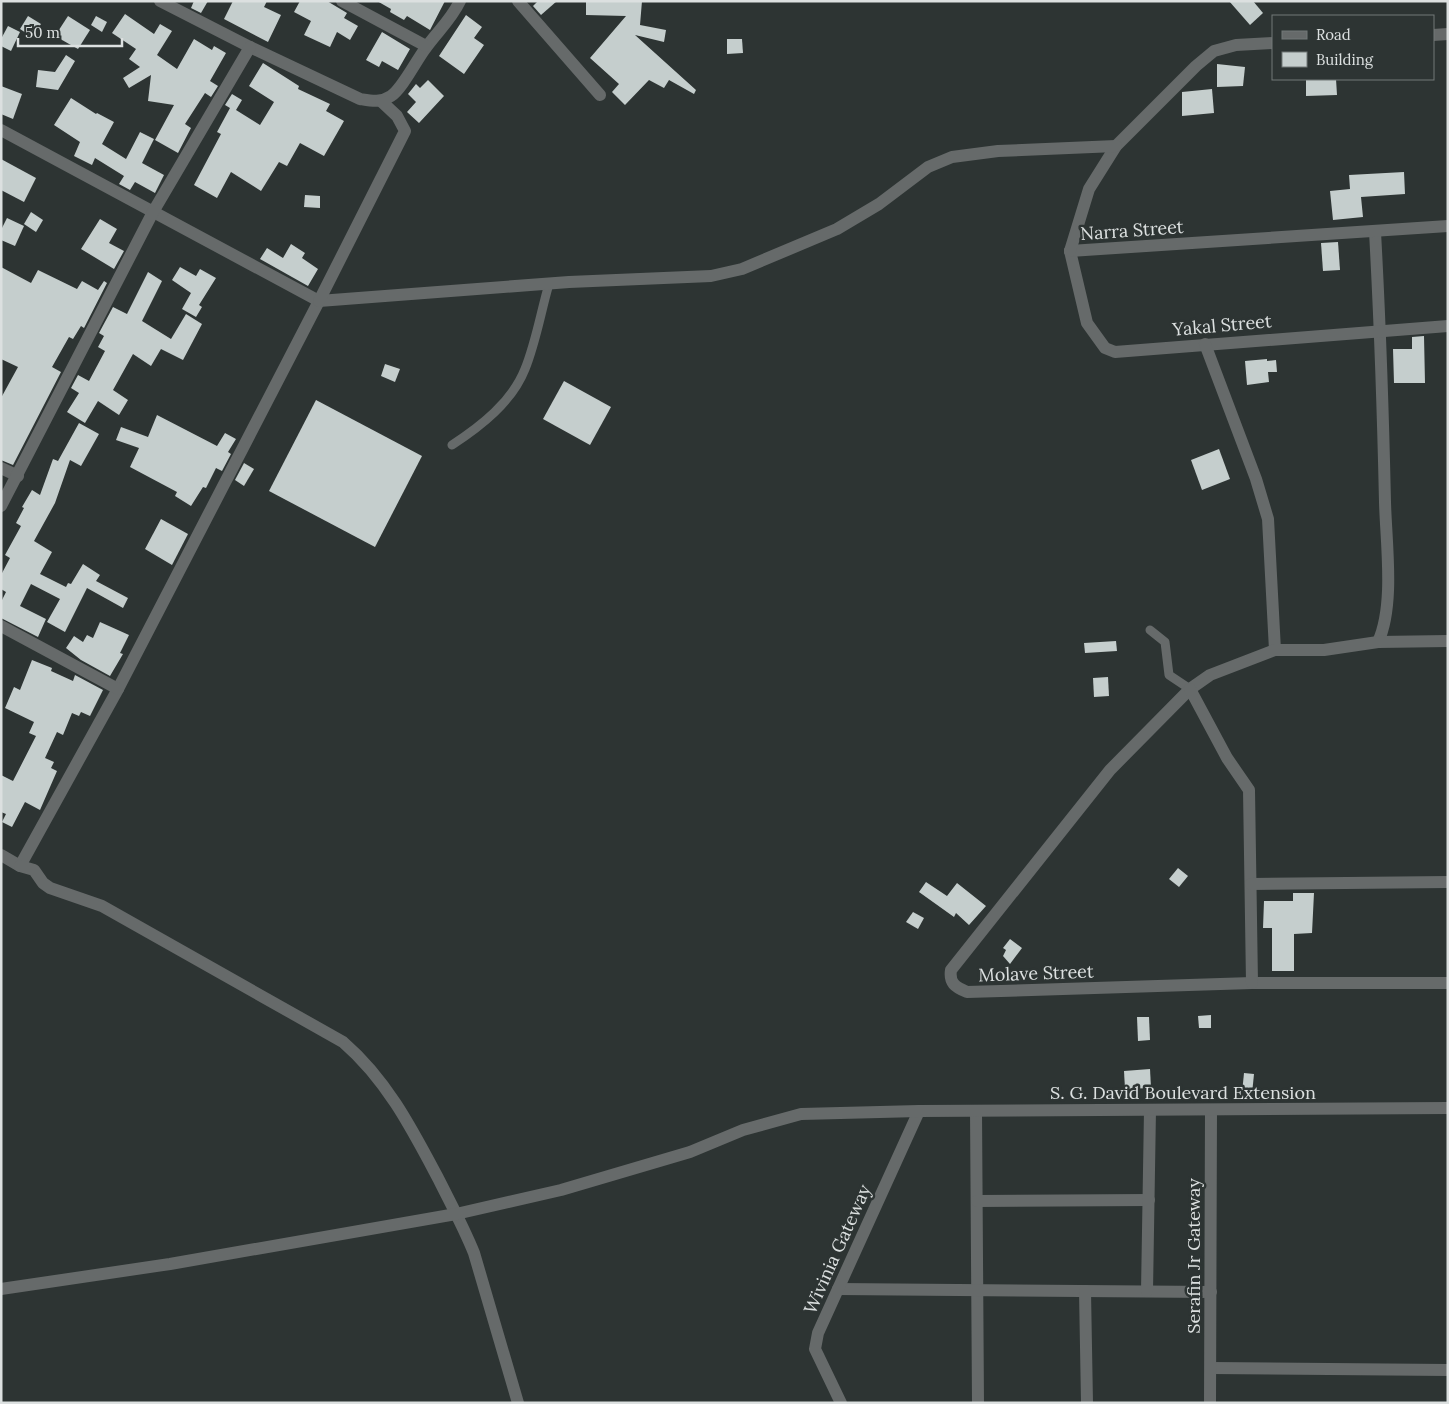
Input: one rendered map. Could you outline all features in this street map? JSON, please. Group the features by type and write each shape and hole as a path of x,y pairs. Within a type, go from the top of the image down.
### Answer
{"street":[{"path":"160,1 250,47 360,99 381,101 393,95 426,46 452,16 460,1"},
{"path":"342,1 426,46"},
{"path":"518,1 600,95"},
{"path":"1434,34 1448,34"},
{"name":"Narra Street","path":"1272,43 1236,45 1214,52 1196,66 1116,146 1089,189 1070,252 1448,226"},
{"path":"1,506 153,212 250,47"},
{"path":"20,866 118,689 405,131 397,116 381,101"},
{"path":"1,130 319,301 549,284 711,276 742,270 837,229 879,204 928,167 952,157 998,151 1116,146"},
{"path":"1375,232 1380,330 1387,573 1385,626 1378,642"},
{"name":"Yakal Street","path":"1070,252 1088,323 1104,348 1115,352 1448,326"},
{"path":"1205,344 1256,479 1268,519 1275,650"},
{"path":"1,468 18,476"},
{"path":"1,626 118,689"},
{"path":"1252,983 1249,790 1218,742 1190,689 1210,674 1275,650 1324,650 1378,642 1448,641"},
{"name":"Molave Street","path":"1190,689 1110,770 951,970 950,976 956,988 967,992 1252,983 1448,983"},
{"path":"1,855 20,866 34,870 43,883 50,888 102,906 343,1042 372,1069 399,1107 456,1214 474,1253 518,1403"},
{"path":"1251,884 1448,882"},
{"name":"S. G. David Boulevard Extension","path":"1,1289 170,1264 456,1214 570,1187 690,1152 743,1130 801,1114 976,1110 1448,1108"},
{"path":"976,1110 978,1403"},
{"path":"1147,1291 1150,1110"},
{"name":"Serafin Jr Gateway","path":"1210,1403 1211,1110"},
{"name":"Wivinia Gateway","path":"841,1403 815,1349 818,1333 919,1111"},
{"path":"977,1201 1149,1200"},
{"path":"838,1289 1211,1292"},
{"path":"1085,1291 1087,1403"},
{"path":"1211,1368 1448,1370"}],"lane":[{"path":"452,446 480,426 511,393 525,369 549,284"},
{"path":"1150,630 1165,642 1169,675 1190,689"}],"building":[{"path":"194,1 208,1 201,13 191,8"},
{"path":"233,1 267,1 264,7 281,15 268,42 224,19"},
{"path":"300,1 327,1 347,13 344,18 358,26 350,40 337,32 330,47 304,35 311,21 294,12"},
{"path":"377,1 445,1 430,30 407,16 404,20 390,12 391,9"},
{"path":"538,1 557,1 541,15 533,6"},
{"path":"586,1 642,1 640,25 666,30 664,42 635,35 696,90 694,94 669,80 664,88 649,80 625,105 612,92 619,84 590,58 626,16 586,15"},
{"path":"1229,1 1253,1 1263,13 1250,25"},
{"path":"125,14 154,34 160,24 172,31 157,55 177,69 194,39 212,50 214,46 226,53 210,81 218,86 211,97 205,93 185,124 191,128 178,153 155,140 174,105 148,101 151,75 129,88 123,78 140,67 129,59 136,49 112,33"},
{"path":"466,15 482,27 474,38 484,45 464,74 439,56"},
{"path":"28,16 41,24 32,37 20,29"},
{"path":"68,16 90,30 78,49 55,36"},
{"path":"96,16 107,22 102,32 91,25"},
{"path":"8,26 20,32 11,51 1,46 1,39"},
{"path":"382,32 410,49 398,70 382,61 379,67 366,60"},
{"path":"727,39 742,39 743,53 727,54"},
{"path":"66,55 75,61 58,90 36,87 38,70 55,72"},
{"path":"263,63 299,86 298,89 330,104 326,111 344,121 324,156 300,143 287,166 279,162 261,191 231,172 217,198 194,185 221,134 217,132 230,108 225,105 232,94 242,100 236,110 260,125 274,102 249,86"},
{"path":"1217,64 1245,67 1243,86 1217,87"},
{"path":"428,80 444,96 419,123 407,112 416,102 408,94 416,84 420,88"},
{"path":"1306,80 1336,80 1337,95 1306,96"},
{"path":"1,86 22,94 13,119 1,114"},
{"path":"1212,89 1214,113 1182,116 1182,92"},
{"path":"71,98 96,114 114,122 102,144 126,159 140,132 154,139 142,163 164,175 155,193 135,182 130,190 119,184 124,176 95,158 92,165 74,156 80,142 54,125"},
{"path":"1,159 36,178 24,202 1,190"},
{"path":"1404,172 1405,194 1361,197 1363,217 1333,220 1330,191 1350,189 1349,175"},
{"path":"305,195 320,196 320,208 304,207"},
{"path":"31,212 43,220 36,232 24,224"},
{"path":"7,218 24,226 15,246 1,240 1,230"},
{"path":"100,219 117,229 109,243 124,251 114,269 81,249"},
{"path":"1338,242 1340,270 1323,271 1321,243"},
{"path":"291,244 305,253 302,258 318,269 308,286 260,259 267,248 283,258"},
{"path":"1,267 31,283 38,270 77,289 82,281 98,290 104,281 107,283 84,328 81,326 73,339 69,337 52,367 61,372 13,465 1,460 1,398 18,367 1,359"},
{"path":"180,267 196,276 200,269 216,278 199,305 202,307 196,317 182,309 191,293 172,280"},
{"path":"148,272 162,281 142,321 171,339 186,314 202,324 183,360 161,349 151,366 133,354 113,390 128,400 119,415 98,401 85,423 67,412 79,393 71,388 78,375 89,381 105,351 98,347 104,336 99,333 113,307 127,314"},
{"path":"1424,336 1425,383 1394,383 1393,349 1412,349 1412,337"},
{"path":"1267,359 1267,361 1276,360 1277,372 1268,372 1269,382 1247,385 1245,361"},
{"path":"385,364 400,369 395,382 381,376"},
{"path":"564,381 611,407 590,445 543,419"},
{"path":"316,400 422,456 375,547 269,491"},
{"path":"157,415 217,446 225,433 236,439 228,452 231,454 222,471 216,468 206,488 203,487 191,506 175,496 177,492 130,467 139,448 116,440 121,427 148,437"},
{"path":"79,423 99,434 81,466 70,460 55,503 34,541 52,552 40,574 66,587 68,583 71,584 83,564 100,575 96,581 128,598 123,608 87,588 65,632 47,622 60,599 31,584 20,606 46,619 38,637 1,618 1,602 6,592 1,589 1,575 10,558 5,555 21,526 16,523 24,508 22,507 32,490 40,495 53,459 58,461"},
{"path":"1219,449 1230,479 1202,490 1191,460"},
{"path":"244,463 254,469 244,486 235,480"},
{"path":"161,519 188,534 172,565 145,549"},
{"path":"100,622 129,635 120,653 123,654 110,676 81,660 66,648 74,636 83,642 87,635 93,638"},
{"path":"1116,641 1117,651 1085,653 1084,643"},
{"path":"32,660 52,668 51,671 73,681 75,675 103,690 90,716 81,712 79,716 72,713 63,735 57,732 45,758 54,762 51,768 57,771 40,810 25,802 12,827 2,822 6,814 1,812 1,775 13,781 36,736 29,733 34,722 5,708 14,687 20,690"},
{"path":"1108,677 1109,696 1094,697 1093,678"},
{"path":"1178,868 1188,876 1179,887 1169,879"},
{"path":"926,882 947,896 957,883 986,906 969,925 956,913 954,917 919,892"},
{"path":"1293,893 1314,893 1312,933 1294,934 1294,971 1272,971 1272,928 1263,928 1264,901 1293,901"},
{"path":"913,912 924,918 918,929 906,922"},
{"path":"1010,939 1022,948 1010,964 1003,956 1006,950 1003,948"},
{"path":"1211,1015 1211,1028 1199,1028 1198,1016"},
{"path":"1137,1017 1149,1017 1150,1040 1138,1041"},
{"path":"1150,1069 1151,1088 1125,1089 1124,1071"},
{"path":"1244,1073 1254,1074 1252,1094 1242,1093"}]}
